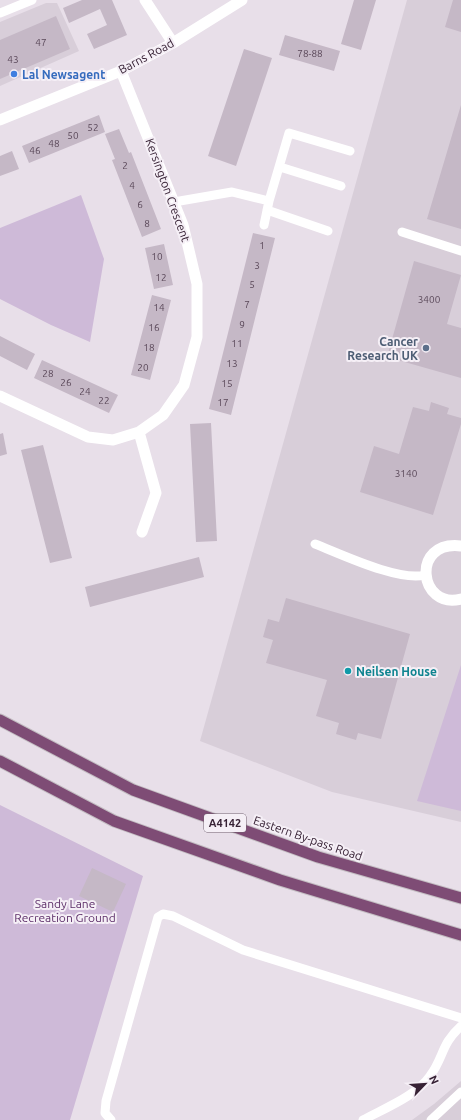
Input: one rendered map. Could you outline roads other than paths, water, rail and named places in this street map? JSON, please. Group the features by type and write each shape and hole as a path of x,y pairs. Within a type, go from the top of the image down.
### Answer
{"highway":[{"name":"Eastern By-pass Road","path":"0,720 133,790 318,857 461,898"},
{"path":"0,761 114,821 280,880 461,935"}],"street":[{"path":"145,0 173,43"},
{"name":"Barns Road","path":"0,120 121,71 173,43 242,0"},
{"name":"Kersington Crescent","path":"0,396 88,437 113,440 139,432 163,415 184,385 197,336 197,284 183,225 121,71"},
{"path":"139,432 156,493 142,532"},
{"path":"461,545 450,545 440,548 427,562 425,575 431,590 437,595 446,600 461,599"}],"lane":[{"path":"0,13 32,0"},
{"path":"264,225 269,201 289,133 350,151"},
{"path":"280,166 340,186"},
{"path":"174,202 232,192 269,201"},
{"path":"267,210 328,231"},
{"path":"402,232 461,251"},
{"path":"315,544 394,574 417,577 425,575"},
{"path":"111,1120 105,1113 105,1105 158,917 162,914 173,916 243,950 461,1018"},
{"path":"363,1120 419,1087 430,1077 447,1040 461,1026"},
{"path":"431,1120 461,1092"}],"place":[{"name":"Lal Newsagent","path":"14,74"},
{"name":"Cancer Research UK","path":"426,348"},
{"name":"Neilsen House","path":"348,671"}],"park label":[{"name":"Sandy Lane Recreation Ground","path":"65,910"}]}
